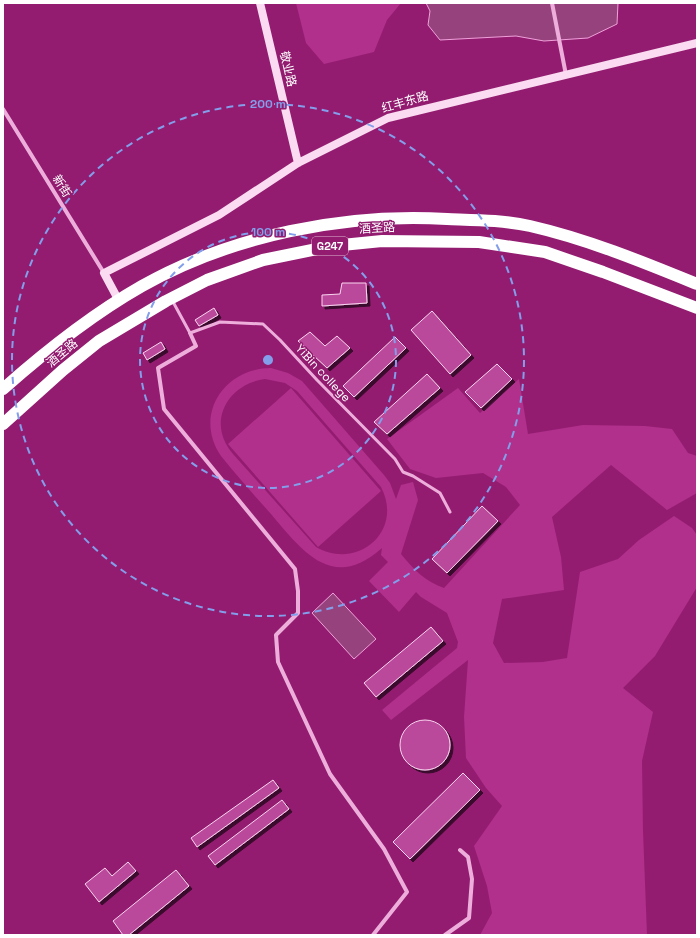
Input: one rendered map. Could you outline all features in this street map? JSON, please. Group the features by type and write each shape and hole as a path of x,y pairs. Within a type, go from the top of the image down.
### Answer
{"highway":[{"name":"酒圣路","path":"3,389 52,347 119,301 170,272 240,246 290,231 339,223 386,218 444,218 528,226 568,236 697,284"},
{"name":"酒圣路","path":"3,424 63,370 99,341 207,280 263,260 332,246 382,241 479,242 545,252 603,272 697,308"}],"street":[{"name":"敬业路","path":"260,3 298,163"},
{"path":"552,3 566,75"},
{"name":"红丰东路","path":"104,273 219,215 298,163 388,118 697,43"},
{"name":"新街","path":"3,109 104,273"},
{"path":"104,273 119,301"},
{"path":"190,334 196,346 158,368 164,409 295,569 298,591 298,613 276,635 278,662 330,774 384,849 407,892 374,935"},
{"path":"445,935 469,918 472,879 468,857 460,850"}],"lane":[{"path":"172,299 190,334"},
{"name":"YiBin college","path":"190,334 220,322 262,324 280,340 395,459 403,472 440,493 450,512"}],"shaded area":[{"path":"296,3 401,3 387,20 374,52 324,64 306,43"},
{"path":"426,3 618,3 617,24 588,38 544,41 516,36 440,40 428,25 430,11"},
{"path":"271,368 288,373 302,381 384,475 390,483 396,499 401,485 413,482 418,500 401,554 420,574 431,582 444,588 520,505 506,487 483,473 436,478 410,469 387,439 458,388 480,413 519,379 528,434 583,425 645,426 672,429 688,453 697,456 697,493 667,510 611,465 552,517 561,557 564,590 502,599 493,643 504,663 543,662 567,658 580,572 618,559 639,540 674,516 692,528 697,535 697,587 655,656 623,688 653,712 642,761 647,935 480,935 492,913 487,886 474,846 502,806 486,788 466,758 464,717 468,660 391,720 382,710 457,648 458,642 447,613 421,597 416,592 399,612 369,581 388,562 381,555 382,548 364,561 348,567 334,567 320,562 295,542 221,456 213,440 210,425 212,410 218,397 227,385 239,376 254,370","holes":["265,379 285,383 297,391 381,487 387,503 386,518 382,532 373,542 361,550 347,554 332,553 316,547 233,454 225,442 221,430 221,418 231,397 240,388 252,382"]},
{"path":"291,388 381,491 318,547 228,444"},
{"path":"333,593 376,639 354,659 312,613"}],"building":[{"path":"342,283 366,283 367,303 322,306 322,295 340,294"},
{"path":"214,308 218,315 199,326 195,320"},
{"path":"432,311 471,355 450,374 411,330"},
{"path":"310,332 325,346 337,336 350,348 327,368 298,341"},
{"path":"395,337 406,348 354,397 343,386"},
{"path":"161,342 165,349 147,360 143,353"},
{"path":"497,364 512,379 481,408 465,392"},
{"path":"427,374 440,388 387,434 374,422"},
{"path":"482,506 498,521 447,573 432,559"},
{"path":"431,627 443,641 376,697 364,683"},
{"path":"420,720 430,720 443,727 450,740 450,750 443,763 430,770 420,770 411,766 404,759 400,750 400,740 404,731 411,724"},
{"path":"463,773 480,790 410,859 393,842"},
{"path":"273,780 279,788 197,847 191,838"},
{"path":"282,800 289,809 215,865 208,856"},
{"path":"128,862 136,871 99,902 85,884 105,868 112,876"},
{"path":"176,870 189,886 129,935 123,935 113,921"}]}
